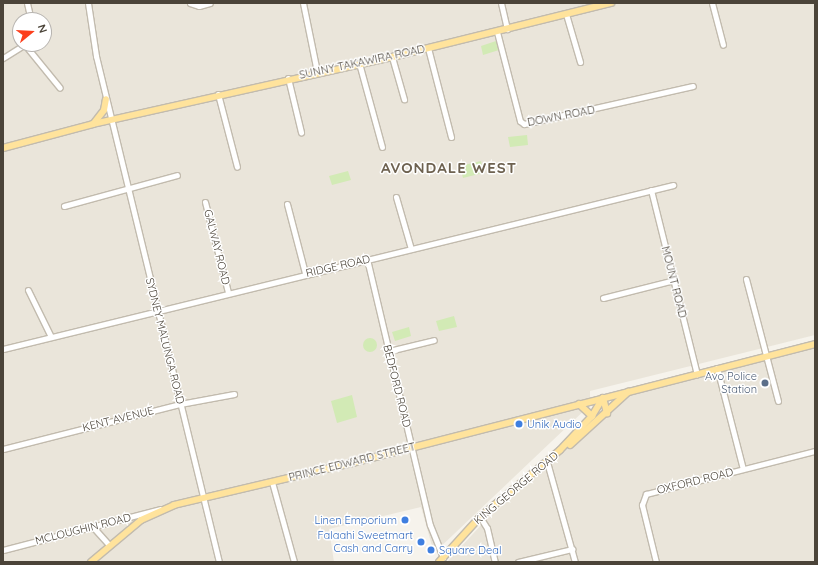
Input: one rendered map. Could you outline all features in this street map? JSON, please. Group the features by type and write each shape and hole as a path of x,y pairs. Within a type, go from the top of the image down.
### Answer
{"main road":[{"name":"SUNNY TAKAWIRA ROAD","path":"3,148 112,119 288,78 392,57 611,3"},
{"path":"93,124 102,115 106,98"},
{"path":"628,392 815,344"},
{"name":"PRINCE EDWARD STREET","path":"91,562 109,545 141,520 163,508 203,497 272,482 413,447 628,392"},
{"name":"KING GEORGE ROAD","path":"560,450 607,413 628,392"},
{"path":"603,398 607,413"},
{"name":"KING GEORGE ROAD","path":"441,560 480,517 548,462 560,450 592,416 603,398"},
{"path":"579,404 592,416"}],"street":[{"name":"SYDNEY MALUNGA ROAD","path":"88,3 89,24 106,98 219,562"},
{"path":"190,3 199,6 210,3"},
{"path":"304,3 317,72"},
{"path":"501,3 507,29"},
{"path":"712,3 723,45"},
{"path":"566,14 580,62"},
{"name":"DOWN ROAD","path":"497,32 520,121 524,124 693,86"},
{"path":"428,48 451,137"},
{"path":"3,58 12,52"},
{"path":"31,52 60,88"},
{"path":"392,57 404,99"},
{"path":"359,63 382,147"},
{"path":"288,78 301,132"},
{"path":"218,94 237,167"},
{"path":"64,206 177,175"},
{"name":"RIDGE ROAD","path":"3,349 228,292 673,185"},
{"name":"MOUNT ROAD","path":"651,190 697,374"},
{"path":"396,197 410,249"},
{"name":"GALWAY ROAD","path":"205,202 228,292"},
{"path":"287,204 305,274"},
{"name":"BEDFORD ROAD","path":"367,259 413,447 430,525 441,560"},
{"path":"746,279 778,401"},
{"path":"603,298 674,280"},
{"path":"28,290 51,337"},
{"path":"389,351 434,340"},
{"path":"717,368 743,468"},
{"name":"KENT AVENUE","path":"3,449 180,404 234,394"},
{"name":"OXFORD ROAD","path":"656,562 642,505 643,496 743,468 815,450"},
{"path":"548,462 575,562"},
{"path":"272,482 294,562"},
{"name":"MCLOUGHIN ROAD","path":"3,550 163,508"},
{"path":"480,517 487,528 495,562"},
{"path":"93,527 109,545"},
{"path":"518,562 572,549"}],"shaded area":[{"path":"3,3 815,3 815,335 590,391 590,405 434,553 421,507 329,529 334,562 3,562"},
{"path":"815,347 815,562 447,562 483,523 628,393"}],"green space":[{"path":"496,41 499,50 483,55 481,46"},
{"path":"527,135 528,145 510,147 508,137"},
{"path":"481,161 483,173 463,178 460,166"},
{"path":"348,171 351,180 332,185 329,176"},
{"path":"454,316 457,327 439,331 436,321"},
{"path":"409,327 411,336 395,341 392,332"},
{"path":"367,338 373,338 377,342 377,348 373,352 367,352 363,348 363,342"},
{"path":"352,395 357,417 337,423 331,401"}],"place":[{"name":"Avo Police Station","path":"765,383"},
{"name":"Unik Audio","path":"519,424"},
{"name":"Linen Emporium","path":"405,520"},
{"name":"Falaahi Sweetmart Cash and Carry","path":"421,542"},
{"name":"Square Deal","path":"431,550"}],"district":[{"name":"AVONDALE WEST","path":"449,168"}]}
